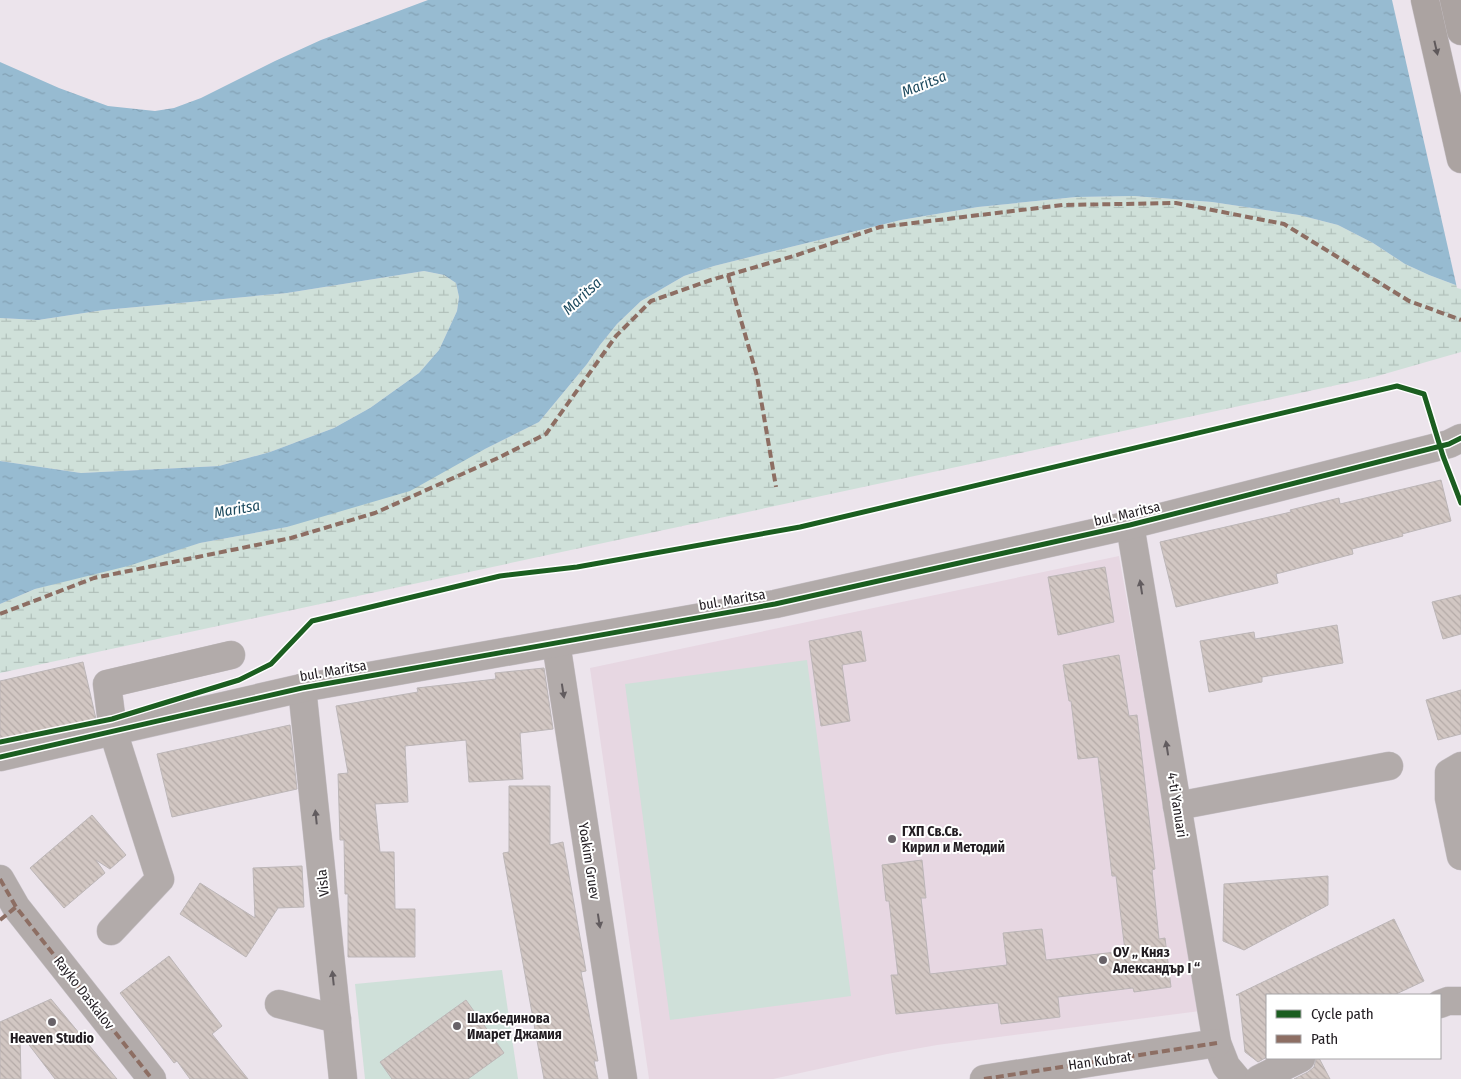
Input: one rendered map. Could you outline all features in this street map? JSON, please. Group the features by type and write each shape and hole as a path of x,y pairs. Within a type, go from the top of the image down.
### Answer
{"main road":[{"path":"1425,0 1461,159"},
{"path":"1454,0 1461,31"}],"street":[{"name":"bul. Maritsa","path":"0,757 302,688 775,604 1130,525 1457,444"},
{"name":"4-ti Yanuari","path":"1130,525 1216,1043 1226,1066 1237,1079"},
{"name":"Yoakim Gruev","path":"556,643 623,1079"},
{"path":"111,931 160,879 113,730 106,684 231,655"},
{"name":"Visla","path":"302,688 343,1079"},
{"path":"1177,806 1389,766"},
{"path":"1461,766 1449,773 1449,798 1461,856"},
{"name":"Rayko Daskalov","path":"0,879 8,913 152,1079"},
{"path":"1441,1004 1448,1001 1461,1001"},
{"path":"279,1004 337,1019"},
{"name":"Han Kubrat","path":"984,1079 1216,1043"},
{"path":"1259,1079 1299,1059"}],"shaded area":[{"name":"ГХП Св.Св. Кирил и Методий","path":"1119,556 1200,1011 937,1045 773,1079 649,1079 590,668"}],"green space":[{"path":"1134,196 1212,202 1299,215 1338,225 1373,243 1405,264 1461,287 1461,352 1374,377 0,673 0,604 35,589 200,543 287,527 485,449 539,422 617,324 641,301 684,276 714,266 901,220 978,207 1076,197"},
{"path":"424,271 444,275 456,283 459,297 457,311 439,350 419,373 370,408 334,428 270,452 219,466 81,473 0,461 0,318 38,320 104,310 287,293"},
{"path":"807,660 851,996 670,1020 625,684"},
{"path":"502,970 518,1079 365,1079 355,984"}],"water":[{"name":"Maritsa","path":"428,0 1461,0 1461,287 1405,264 1373,243 1338,225 1299,215 1212,202 1134,196 1076,197 978,207 901,220 714,266 684,276 641,301 617,324 539,422 485,449 410,491 287,527 200,543 128,566 35,589 0,604 0,461 81,473 219,466 270,452 334,428 370,408 419,373 439,350 457,311 459,297 456,283 444,275 424,271 287,293 104,310 38,320 0,318 0,62 59,88 108,106 155,111 174,108 201,98 321,40"}],"pier":[{"path":"1392,0 1461,0 1461,289 1457,288"}],"building":[{"path":"1441,480 1451,521 1352,549 1353,554 1276,574 1278,583 1176,607 1160,542 1291,512 1290,510 1339,498 1340,504"},
{"path":"1105,567 1114,622 1058,635 1048,577"},
{"path":"1461,595 1461,634 1443,639 1432,602"},
{"path":"1337,625 1343,663 1262,677 1262,682 1209,692 1200,641 1254,632 1255,639"},
{"path":"861,631 866,661 842,665 850,721 821,726 809,641"},
{"path":"1119,655 1129,716 1137,715 1155,869 1152,870 1159,939 1165,938 1171,987 1134,992 1133,988 1058,997 1060,1017 1001,1024 998,1003 896,1014 891,975 898,975 889,901 886,901 882,865 922,860 926,898 921,898 930,974 1007,965 1003,933 1042,929 1046,960 1125,951 1116,876 1112,876 1098,757 1078,759 1071,701 1069,701 1063,665"},
{"path":"83,662 96,719 0,741 0,681"},
{"path":"544,668 553,729 520,733 523,779 469,782 466,740 405,746 408,802 375,804 380,852 394,852 395,909 415,909 415,957 348,957 348,894 345,894 344,840 340,840 338,774 348,773 336,706 418,692 417,688 496,679 495,673"},
{"path":"1461,690 1461,734 1438,740 1426,700"},
{"path":"290,725 297,789 172,817 157,754"},
{"path":"509,786 550,786 550,845 563,842 586,971 581,972 598,1061 594,1061 598,1079 544,1079 503,853 509,852"},
{"path":"92,815 126,855 110,869 96,860 105,873 64,908 30,868"},
{"path":"302,866 304,907 278,908 246,957 180,914 200,883 255,918 253,868"},
{"path":"1328,876 1328,905 1244,950 1223,941 1224,884"},
{"path":"1394,919 1424,981 1396,994 1266,994 1266,1058 1258,1062 1245,1052 1239,995 1236,995"},
{"path":"169,956 222,1026 212,1034 248,1079 190,1079 177,1061 174,1063 120,993"},
{"path":"51,999 117,1079 55,1079 20,1033 21,1079 0,1079 0,1022"},
{"name":"Шахбединова Имарет Джамия","path":"466,1000 504,1053 468,1079 392,1079 380,1062"},
{"path":"1316,1059 1320,1059 1330,1079 1294,1079 1308,1072 1314,1067"}],"marked path":[{"path":"0,614 94,578 291,538 375,513 498,458 546,434 616,336 651,301 711,280 797,255 880,227 1063,205 1176,203 1284,224 1409,301 1461,320"},
{"path":"728,275 757,376 776,487"},
{"path":"0,879 16,907 152,1079"},
{"path":"0,920 16,907"},
{"path":"984,1079 1217,1043"}],"cycle path":[{"path":"0,742 112,719 239,680 271,664 312,621 500,576 577,567 800,527 1397,386 1424,394 1443,456 1461,503"},
{"path":"0,757 302,688 775,604 1130,525 1449,444 1461,438"}],"place":[{"name":"ГХП Св.Св. Кирил и Методий","path":"892,839"},
{"name":"ОУ „ Княз Александър I “","path":"1103,960"},
{"name":"Heaven Studio","path":"52,1022"},
{"name":"Шахбединова Имарет Джамия","path":"457,1026"}]}
